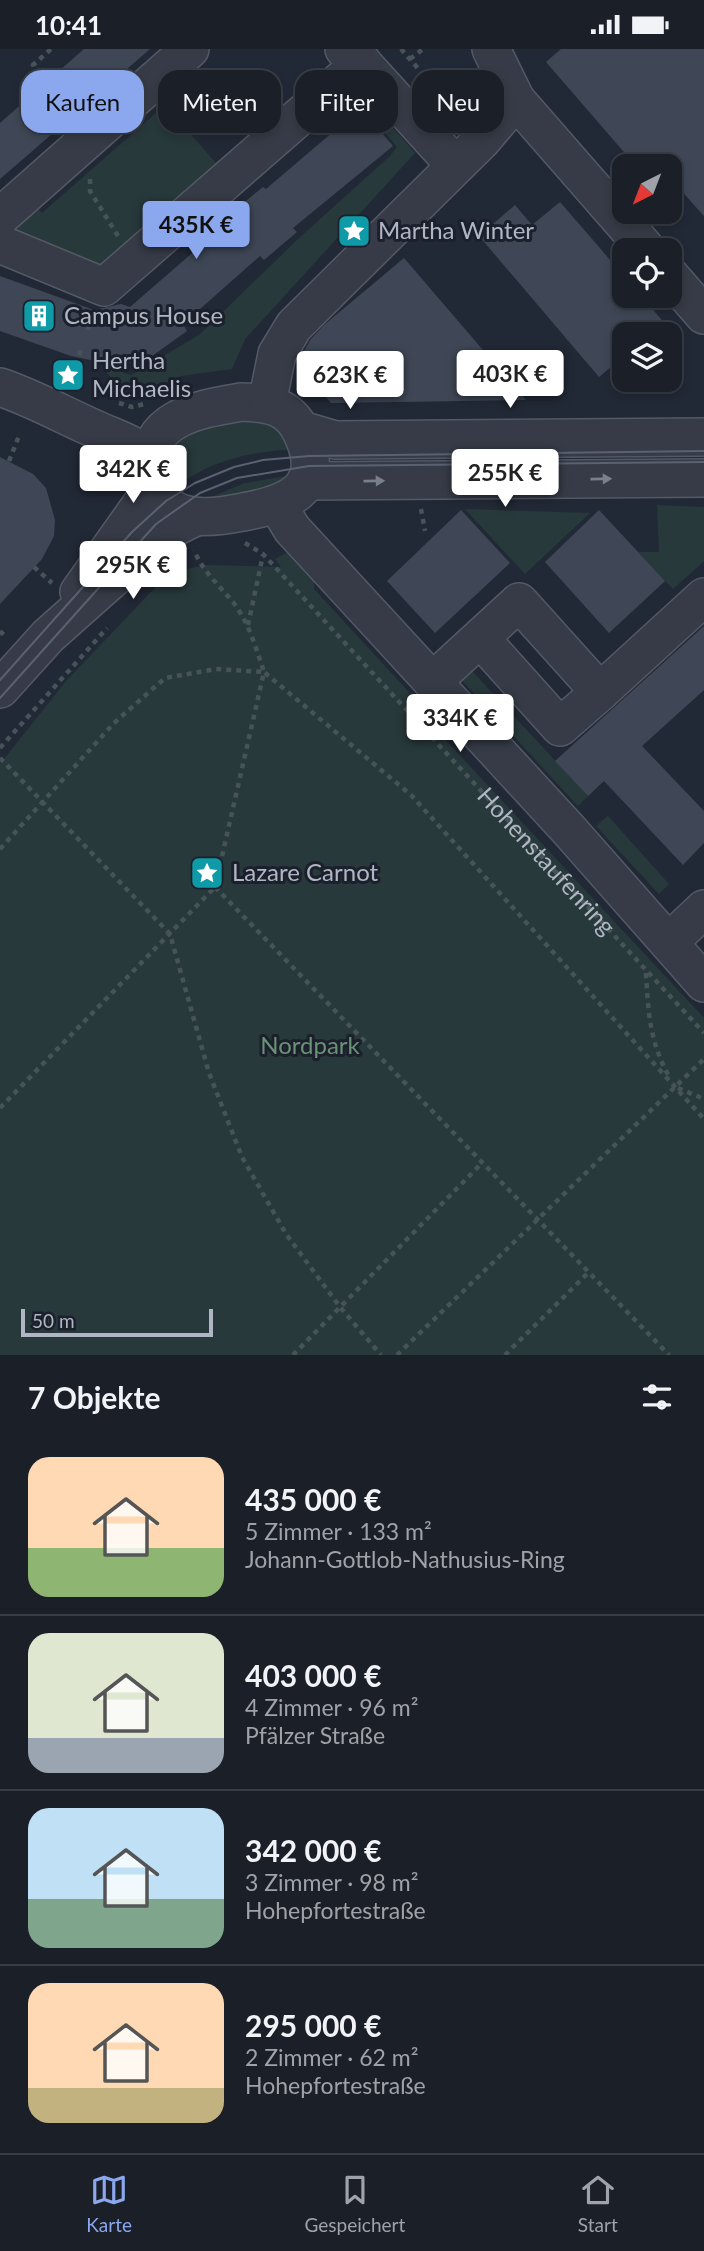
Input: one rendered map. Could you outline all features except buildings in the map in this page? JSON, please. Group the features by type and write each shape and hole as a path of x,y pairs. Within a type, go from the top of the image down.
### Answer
{"street":[{"path":"0,217 190,49"},
{"path":"491,49 516,100 637,238"},
{"path":"0,244 104,286 353,55 454,165"},
{"path":"269,391 277,354 294,326 482,140 516,100"},
{"path":"682,290 704,315"},
{"path":"48,635 153,472 157,439 170,423 185,414 241,402 269,391"},
{"path":"0,689 48,635 165,532 193,532 208,519 278,506 293,497 306,481 309,456 301,430 269,391"},
{"path":"16,393 100,408 141,422 170,423"},
{"path":"16,393 96,430 134,443 153,472 170,506 193,532"},
{"path":"301,430 335,440 704,437"},
{"path":"306,481 704,478"},
{"name":"Hohenstaufenring","path":"278,506 292,529 433,681 704,983"},
{"path":"480,638 560,727 704,597"},
{"path":"433,681 519,602 600,692"},
{"path":"669,942 704,909"}],"path":[{"path":"37,70 33,65 51,49"},
{"path":"401,49 419,70"},
{"path":"410,59 422,49"},
{"path":"77,147 91,168 90,191 134,260"},
{"path":"75,375 81,348"},
{"path":"9,461 19,436"},
{"path":"193,532 201,568 233,603 248,626 264,672 411,795 704,1119"},
{"name":"Hohenstaufenring","path":"241,541 263,554 704,1033"},
{"path":"248,626 263,554"},
{"path":"34,567 54,585"},
{"path":"0,748 111,625"},
{"path":"0,631 6,637"},
{"path":"0,849 114,723 165,678 216,669 264,672"},
{"path":"0,1108 215,887 264,672"},
{"path":"0,758 170,934 209,1073 242,1157 286,1234 340,1307 381,1355"},
{"path":"215,887 668,1355"},
{"path":"646,972 649,1025 660,1060 675,1087 704,1099"},
{"path":"397,1355 704,1059"},
{"path":"293,1355 481,1164"},
{"path":"505,1355 588,1273"}],"green space":[{"path":"158,111 158,133 190,133 222,170 109,269 3,225 31,200 42,213 133,133 144,133 144,123"},
{"path":"385,133 398,133 415,153 245,339 232,369 181,376 141,393 116,384 102,366 131,375 199,335 397,147"},
{"path":"269,418 295,449 232,459 203,470 176,488 169,467 171,451 181,439 213,425"},
{"path":"292,475 285,485 199,502 245,483"},
{"path":"657,505 704,507 704,561 673,589 638,552 659,552"},
{"path":"465,509 590,513 525,574"},
{"name":"Nordpark","path":"290,551 314,578 314,589 443,729 441,735 704,1018 704,1355 0,1355 0,764 67,680 169,573 206,565 281,567 275,559"},
{"path":"471,670 588,796 578,806 458,676"},
{"path":"608,816 669,884 659,894 596,826"}],"tram line":[{"path":"0,680 132,532 166,501 195,483 234,467 263,460 309,456 704,451"},
{"path":"0,698 156,524 200,493 237,478 309,466 704,462"}],"place":[{"name":"Martha Winter","path":"354,231"},
{"name":"Campus House","path":"39,316"},
{"name":"Hertha Michaelis","path":"68,375"},
{"name":"Lazare Carnot","path":"207,873"}]}
